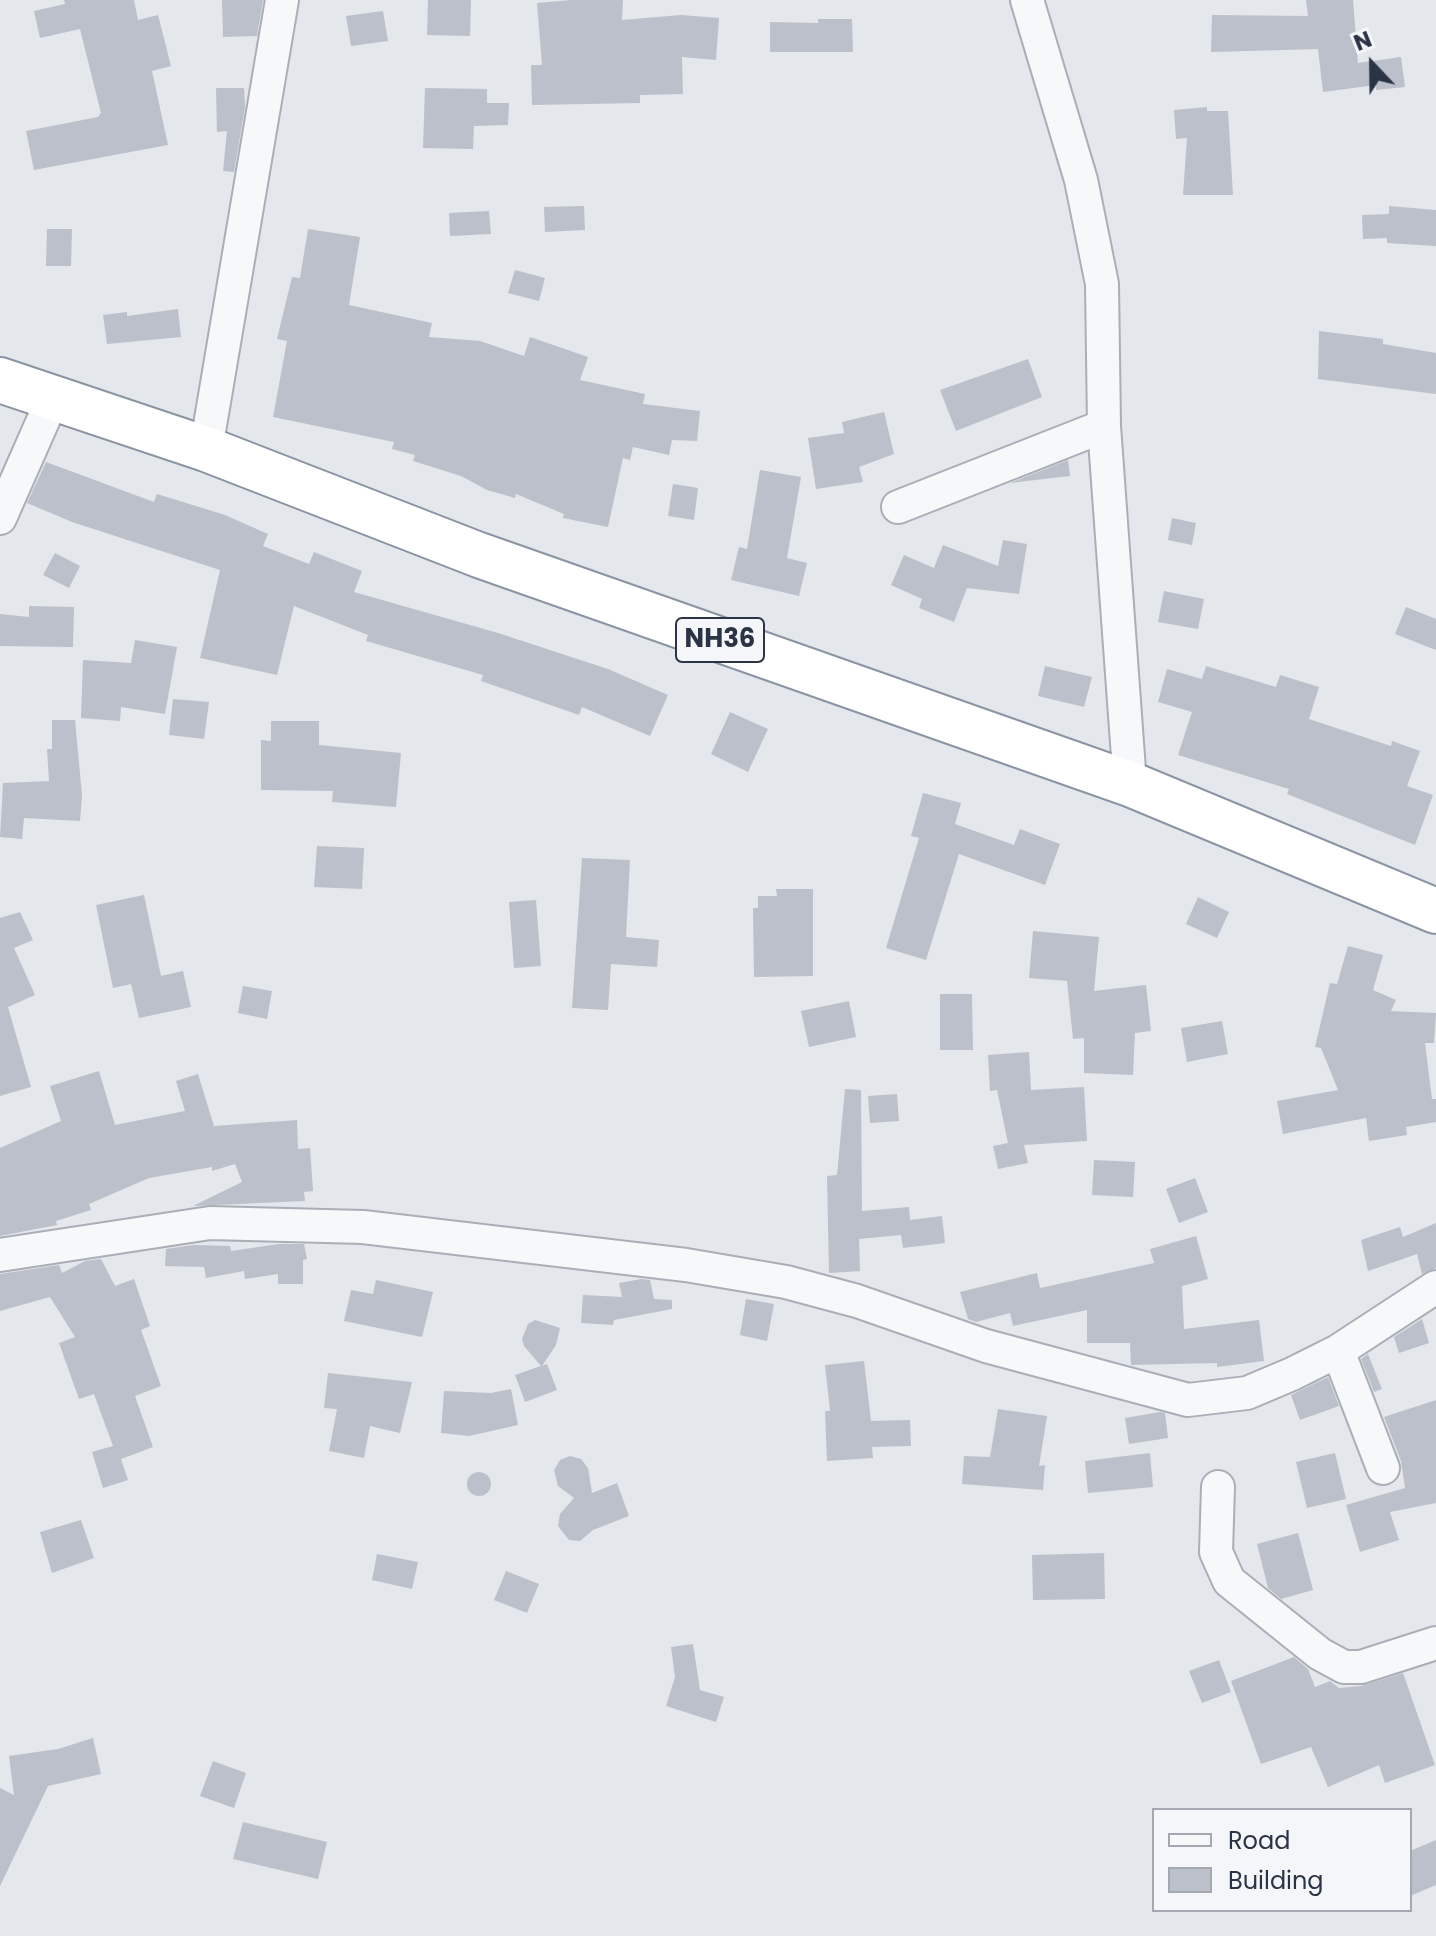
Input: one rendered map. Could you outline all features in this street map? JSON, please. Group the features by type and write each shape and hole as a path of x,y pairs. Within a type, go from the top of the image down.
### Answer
{"highway":[{"name":"NH36","path":"0,380 206,449 479,555 1130,784 1436,911"}],"street":[{"path":"206,449 282,0"},
{"path":"1027,0 1081,180 1102,284 1104,426 1130,784"},
{"path":"0,518 53,398"},
{"path":"898,507 1104,426"},
{"path":"0,1255 210,1223 363,1227 670,1263 786,1282 857,1301 986,1346 1188,1400 1247,1393 1338,1351 1436,1287"},
{"path":"1338,1351 1383,1468"},
{"path":"1218,1487 1216,1552 1229,1581 1320,1654 1344,1667 1361,1667 1436,1643"}],"building":[{"path":"64,0 134,0 138,20 158,15 171,66 152,71 168,145 34,170 26,131 98,117 101,113 80,29 40,38 34,11 65,4"},
{"path":"222,0 263,0 257,36 223,37"},
{"path":"428,0 471,0 470,36 427,35"},
{"path":"623,0 622,20 681,15 719,18 716,60 682,57 683,94 640,95 640,103 532,105 531,65 542,65 537,3"},
{"path":"1306,0 1353,0 1358,63 1401,57 1405,87 1376,90 1376,85 1323,92 1318,49 1211,52 1212,15 1308,16"},
{"path":"383,11 388,41 351,46 346,16"},
{"path":"818,19 852,19 853,52 770,52 770,22 818,23"},
{"path":"216,88 244,88 245,107 234,172 223,171 227,131 217,132"},
{"path":"425,88 487,89 487,103 509,103 508,125 474,126 473,149 423,148"},
{"path":"1207,107 1207,111 1228,111 1233,195 1183,195 1187,138 1176,139 1174,110"},
{"path":"584,206 585,230 545,232 544,207"},
{"path":"1389,206 1436,210 1436,246 1387,243 1387,238 1363,239 1362,215 1389,214"},
{"path":"489,211 491,234 450,236 449,213"},
{"path":"47,229 72,229 71,266 46,266"},
{"path":"308,229 360,237 349,305 432,323 429,337 480,341 524,356 530,337 588,357 580,380 645,394 643,404 700,411 697,441 672,440 669,455 633,447 630,460 623,458 608,527 563,518 564,514 516,494 515,498 487,490 461,476 413,461 415,455 392,449 394,442 273,417 287,341 277,339 292,277 300,278"},
{"path":"515,270 545,278 539,301 508,293"},
{"path":"178,309 181,337 107,344 103,315 127,312 127,316"},
{"path":"1319,331 1383,339 1383,344 1436,353 1436,394 1318,379"},
{"path":"1028,359 1042,397 956,431 940,390"},
{"path":"884,412 894,454 859,467 863,482 816,489 808,438 844,433 842,422"},
{"path":"1068,460 1070,476 1010,483"},
{"path":"46,462 154,502 157,494 225,515 268,534 263,546 309,564 314,552 362,571 354,592 498,633 608,669 668,695 650,736 582,707 579,715 481,681 483,675 366,641 368,635 294,606 277,675 200,658 220,570 72,522 27,503"},
{"path":"760,470 801,477 787,558 807,563 799,596 731,580 739,547 747,549"},
{"path":"673,484 698,488 694,520 668,516"},
{"path":"1172,518 1196,523 1192,545 1168,540"},
{"path":"1003,540 1027,544 1019,594 967,588 954,622 919,608 922,599 891,585 904,555 934,568 943,545 998,566"},
{"path":"55,553 80,566 69,588 43,575"},
{"path":"1164,591 1204,599 1198,629 1158,622"},
{"path":"29,606 74,607 73,647 0,646 0,614 29,617"},
{"path":"1406,607 1436,619 1436,650 1395,634"},
{"path":"135,640 177,647 165,714 121,707 120,721 81,718 83,660 131,663"},
{"path":"1045,666 1092,677 1084,707 1038,696"},
{"path":"1206,666 1276,687 1280,675 1319,687 1309,719 1391,746 1392,741 1420,751 1407,786 1433,795 1415,845 1287,794 1289,789 1178,755 1192,712 1158,702 1167,669 1202,679"},
{"path":"173,699 209,702 204,739 169,735"},
{"path":"730,712 768,729 748,772 711,754"},
{"path":"52,720 75,720 82,795 80,821 24,818 22,839 0,837 3,783 49,781 47,749 52,749"},
{"path":"271,721 319,721 319,745 401,753 396,807 332,802 333,791 261,790 261,740 271,741"},
{"path":"923,793 961,803 955,824 1014,845 1020,829 1060,844 1045,885 959,854 926,960 886,948 919,838 911,836"},
{"path":"317,846 364,848 362,889 314,887"},
{"path":"582,858 630,860 626,937 659,940 657,967 611,964 608,1010 572,1008"},
{"path":"776,889 813,889 813,976 754,977 753,908 758,908 758,896 777,896"},
{"path":"144,895 161,976 183,971 191,1007 139,1018 131,984 113,988 96,905"},
{"path":"1198,897 1229,912 1217,938 1186,924"},
{"path":"536,900 541,966 514,968 509,902"},
{"path":"20,912 33,940 14,948 35,995 8,1007 31,1087 0,1096 0,918"},
{"path":"1033,931 1099,937 1094,991 1146,985 1151,1031 1135,1033 1133,1075 1084,1073 1084,1038 1073,1039 1067,981 1029,978"},
{"path":"1348,946 1383,955 1373,990 1396,1000 1391,1011 1436,1013 1434,1043 1425,1043 1432,1099 1436,1099 1436,1122 1406,1127 1407,1135 1369,1141 1366,1118 1283,1134 1277,1101 1338,1090 1321,1048 1315,1047 1330,983 1337,984"},
{"path":"243,986 272,991 267,1019 238,1013"},
{"path":"940,994 972,994 973,1050 940,1050"},
{"path":"849,1001 856,1037 809,1047 801,1011"},
{"path":"1222,1021 1228,1054 1187,1062 1181,1028"},
{"path":"1029,1052 1031,1090 1084,1087 1087,1141 1024,1145 1028,1163 998,1169 993,1146 1008,1143 997,1090 990,1091 988,1055"},
{"path":"99,1071 115,1125 185,1111 176,1081 198,1074 214,1126 297,1120 298,1149 310,1148 313,1191 304,1192 305,1201 193,1206 242,1182 235,1164 212,1171 212,1167 149,1178 89,1204 91,1210 56,1221 57,1225 0,1236 0,1148 61,1121 50,1086"},
{"path":"845,1089 861,1090 862,1211 909,1207 910,1220 942,1216 945,1243 903,1248 901,1235 859,1239 860,1271 829,1273 827,1176 837,1175"},
{"path":"897,1094 899,1121 870,1123 868,1096"},
{"path":"1094,1160 1135,1162 1133,1197 1092,1195"},
{"path":"1195,1178 1208,1212 1179,1223 1166,1189"},
{"path":"1436,1223 1436,1268 1422,1274 1417,1254 1368,1271 1361,1240 1400,1227 1403,1237"},
{"path":"1196,1236 1208,1279 1182,1286 1184,1329 1259,1320 1264,1361 1217,1367 1217,1363 1131,1365 1130,1343 1087,1343 1087,1310 1013,1326 1010,1313 976,1322 968,1319 960,1292 1037,1273 1040,1288 1154,1263 1150,1249"},
{"path":"304,1244 307,1259 303,1260 303,1284 278,1284 278,1274 245,1279 244,1271 206,1278 204,1267 165,1266 166,1249 194,1245 230,1246 231,1251"},
{"path":"101,1259 115,1286 134,1279 150,1326 141,1330 161,1386 135,1396 153,1447 121,1459 128,1480 103,1488 92,1452 113,1446 94,1394 79,1399 59,1343 75,1337 50,1297 0,1311 0,1274 59,1265 62,1273 85,1261"},
{"path":"376,1280 433,1292 422,1337 344,1321 351,1290 373,1294"},
{"path":"650,1280 654,1299 672,1300 672,1309 614,1320 613,1325 581,1323 583,1295 622,1297 619,1283"},
{"path":"746,1299 774,1304 767,1341 740,1335"},
{"path":"1422,1319 1429,1343 1399,1353 1394,1337"},
{"path":"535,1320 560,1328 556,1345 542,1366 547,1364 557,1390 525,1402 515,1375 541,1366 522,1339 528,1324"},
{"path":"1368,1354 1382,1389 1374,1392 1361,1359"},
{"path":"864,1361 871,1421 910,1420 911,1446 872,1447 873,1458 827,1461 825,1411 830,1411 825,1365"},
{"path":"328,1373 412,1382 400,1433 370,1426 364,1458 329,1451 337,1409 324,1408"},
{"path":"1328,1377 1339,1406 1300,1420 1291,1395"},
{"path":"511,1389 518,1425 469,1436 441,1433 444,1391 491,1393"},
{"path":"1436,1400 1436,1503 1390,1512 1399,1540 1360,1552 1346,1505 1405,1488 1401,1461 1384,1417"},
{"path":"998,1409 1047,1416 1039,1466 1045,1465 1043,1490 962,1484 964,1456 990,1457"},
{"path":"1165,1413 1168,1438 1129,1444 1125,1418"},
{"path":"1150,1453 1153,1487 1088,1493 1085,1461"},
{"path":"1335,1453 1346,1499 1307,1508 1296,1462"},
{"path":"570,1456 581,1459 588,1468 592,1493 617,1483 629,1516 593,1530 580,1541 569,1540 558,1526 560,1514 574,1498 558,1486 554,1470 560,1460"},
{"path":"474,1472 484,1472 491,1479 491,1489 484,1496 474,1496 467,1489 467,1479"},
{"path":"81,1520 94,1558 52,1573 40,1532"},
{"path":"1298,1533 1313,1590 1281,1599 1268,1588 1257,1544"},
{"path":"1104,1553 1105,1599 1033,1600 1032,1555"},
{"path":"377,1554 418,1562 412,1589 372,1580"},
{"path":"506,1571 539,1584 527,1613 494,1600"},
{"path":"693,1644 700,1690 724,1697 716,1722 666,1706 675,1677 671,1647"},
{"path":"1294,1657 1308,1669 1315,1687 1330,1681 1339,1688 1361,1686 1403,1673 1435,1765 1385,1783 1379,1765 1328,1787 1311,1747 1261,1764 1231,1681"},
{"path":"1219,1660 1231,1692 1202,1703 1189,1671"},
{"path":"93,1738 101,1774 48,1786 0,1886 0,1788 14,1795 9,1756 58,1749"},
{"path":"213,1761 246,1773 234,1808 200,1796"},
{"path":"243,1822 327,1842 318,1879 233,1859"},
{"path":"1436,1840 1436,1885 1412,1895 1412,1850"}]}
